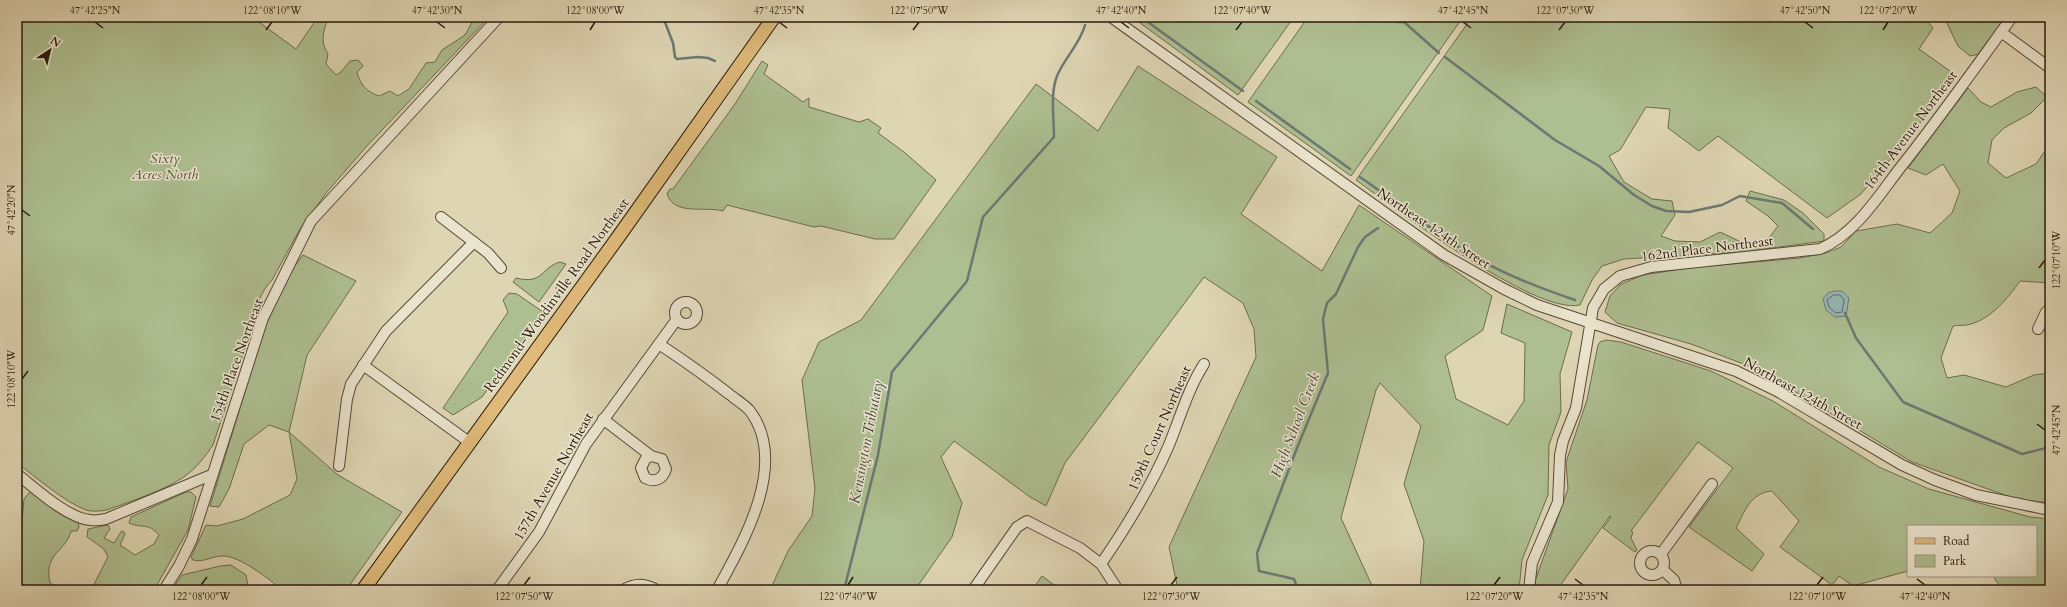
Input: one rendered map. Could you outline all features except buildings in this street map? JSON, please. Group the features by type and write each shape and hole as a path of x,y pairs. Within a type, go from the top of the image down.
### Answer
{"main road":[{"name":"Redmond-Woodinville Road Northeast","path":"363,590 666,171 774,17"}],"street":[{"name":"154th Place Northeast","path":"164,590 179,566 192,539 211,475 263,318 311,221 499,17"},
{"name":"Northeast 124th Street","path":"1111,17 1450,258 1513,294 1537,306 1642,339 1736,371 1777,391 1902,465 1935,480 1976,494 2050,510"},
{"name":"164th Avenue Northeast","path":"1820,249 1835,243 1848,232 1867,210 1922,141 2012,17"},
{"path":"2001,32 2050,68"},
{"path":"441,217 488,253 501,268"},
{"path":"339,466 347,399 351,384 386,331 474,242"},
{"name":"162nd Place Northeast","path":"1529,590 1532,563 1558,502 1560,455 1563,440 1576,408 1593,308 1604,289 1612,282 1631,272 1684,262 1820,249"},
{"path":"2038,329 2046,312 2050,310"},
{"name":"157th Avenue Northeast","path":"497,590 540,532 572,469 603,419 677,320"},
{"path":"660,344 749,410 763,437 767,461 763,481 752,518 743,543 717,590"},
{"name":"159th Court Northeast","path":"1101,564 1131,522 1168,447 1196,376 1204,364"},
{"path":"363,365 469,442"},
{"path":"603,419 651,456"},
{"path":"17,474 58,505 77,516 90,520 106,519 211,475"},
{"path":"1661,554 1712,484"},
{"path":"973,590 1017,527 1027,522 1080,548 1101,564 1118,590"},
{"path":"1654,551 1661,554 1665,562 1663,570 1657,575 1648,575 1642,570 1640,562 1646,552 1654,551"},
{"path":"1663,570 1674,580 1677,590"},
{"path":"623,590 635,584 645,585 657,590"}],"green space":[{"name":"Sixty Acres North","path":"17,17 252,17 296,49 318,17 339,17 337,20 327,21 324,30 323,41 328,54 326,64 336,75 341,72 350,61 358,60 363,66 357,72 358,77 368,90 379,96 390,91 398,96 409,89 426,63 435,62 442,50 465,35 475,17 489,17 365,148 327,192 300,229 272,280 264,290 259,300 253,323 213,445 205,456 189,473 172,484 107,510 91,511 77,506 50,489 17,463"},
{"path":"1132,17 1294,17 1238,95"},
{"path":"1308,17 1463,17 1351,176 1248,102"},
{"path":"1472,17 1923,17 1933,28 1919,49 1957,76 1909,137 1861,194 1827,218 1718,136 1699,151 1668,128 1670,109 1646,107 1620,150 1609,156 1624,182 1652,199 1672,201 1675,215 1661,236 1675,241 1700,242 1720,232 1741,242 1762,247 1778,226 1768,216 1746,201 1750,191 1784,200 1803,213 1824,234 1824,241 1743,252 1624,259 1602,266 1592,280 1580,305 1559,304 1531,294 1466,257 1432,235 1356,180"},
{"path":"1944,17 1968,17 1981,22 1984,17 2005,17 1979,54 1970,56 1958,46"},
{"path":"762,61 768,65 764,74 803,102 809,98 809,107 859,122 868,119 881,128 878,133 904,152 936,180 894,239 875,239 821,226 814,227 727,205 723,211 691,209 683,208 671,201 667,194 670,189 673,189 735,104"},
{"path":"1138,66 1277,157 1241,214 1322,271 1359,205 1492,296 1483,330 1445,356 1456,399 1508,425 1524,401 1525,343 1501,333 1507,304 1572,332 1560,374 1561,412 1549,445 1548,495 1522,560 1519,590 1420,590 1424,541 1404,484 1421,426 1380,383 1376,390 1341,518 1374,590 1178,590 1169,547 1256,357 1254,329 1243,303 1204,277 1065,463 1046,506 1030,497 954,441 941,457 962,503 952,537 915,590 770,590 788,551 812,516 815,489 802,380 819,342 861,320 1036,84 1098,131"},
{"path":"2036,87 2047,97 2031,113 2004,128 1992,140 1988,163 2006,178 2036,164 2047,148 2050,117 2050,283 2020,281 1999,307 1986,317 1969,325 1953,326 1941,358 1947,378 1964,375 2006,387 2034,375 2050,373 2050,503 2016,499 1912,462 1759,370 1691,344 1617,323 1605,312 1610,296 1621,284 1643,275 1688,268 1800,258 1826,253 1841,247 1856,231 1897,224 1930,233 1952,213 1960,191 1943,164 1926,175 1908,168 1968,88 1981,102 1991,107 2017,92"},
{"path":"303,255 356,281 307,355 289,432 269,425 244,444 229,489 219,507 210,506 265,327 291,271"},
{"path":"560,262 566,264 539,302 513,282 516,278 525,280 537,277 554,264"},
{"path":"509,293 517,294 543,312 482,397 453,415 443,408 508,312 503,300"},
{"path":"1606,340 1621,342 1711,371 1773,401 1879,467 1929,489 2030,517 2050,519 2050,590 2005,590 1995,580 1995,577 2037,577 2037,525 1907,525 1907,571 1853,586 1839,576 1832,585 1780,547 1799,521 1772,491 1765,492 1753,499 1736,528 1764,554 1752,571 1689,527 1733,468 1698,442 1631,531 1633,532 1631,538 1637,550 1635,552 1603,528 1611,517 1610,516 1557,590 1537,590 1535,581 1568,489 1566,462 1587,400 1598,345 1600,342"},
{"path":"289,432 338,475 402,512 346,590 282,590 270,580 237,559 223,556 197,561 193,560 191,557 206,525 217,526 243,519 290,495 297,479"},
{"path":"30,492 78,523 79,527 77,531 71,531 65,544 52,559 50,565 50,583 62,590 19,590 22,553 21,531 24,499"},
{"path":"186,492 191,492 196,497 188,530 154,590 91,590 108,557 104,549 87,537 88,529 108,525 110,529 104,538 114,543 123,531 125,534 120,545 135,555 154,544 159,535 152,528 129,523 131,517"},
{"path":"231,565 246,575 248,586 243,590 172,590 182,575 220,566"},
{"path":"1042,576 1061,590 1032,590"}],"water":[{"path":"1842,291 1849,298 1846,316 1835,317 1826,310 1823,299 1828,293"}],"waterway":[{"path":"663,17 673,43 675,57 677,59 698,57 708,58 715,61"},
{"name":"High School Creek","path":"1141,17 1243,91"},
{"path":"1388,17 1397,22 1404,22 1439,53"},
{"name":"Kensington Tributary","path":"844,590 878,455 892,372 967,281 983,217 1054,137 1053,98 1055,83 1060,69 1080,38 1085,25"},
{"path":"1445,57 1555,140 1599,166 1634,195 1652,206 1666,211 1689,212 1722,205 1740,196 1782,203 1813,229"},
{"name":"High School Creek","path":"1256,101 1350,169"},
{"path":"1360,177 1468,253 1497,269 1528,283 1575,300"},
{"name":"High School Creek","path":"1298,590 1294,579 1259,571 1257,553 1297,448 1328,373 1323,319 1327,303 1336,294 1358,247 1365,237 1378,228"},
{"path":"1845,313 1856,338 1903,402 2022,454 2050,447"}]}
